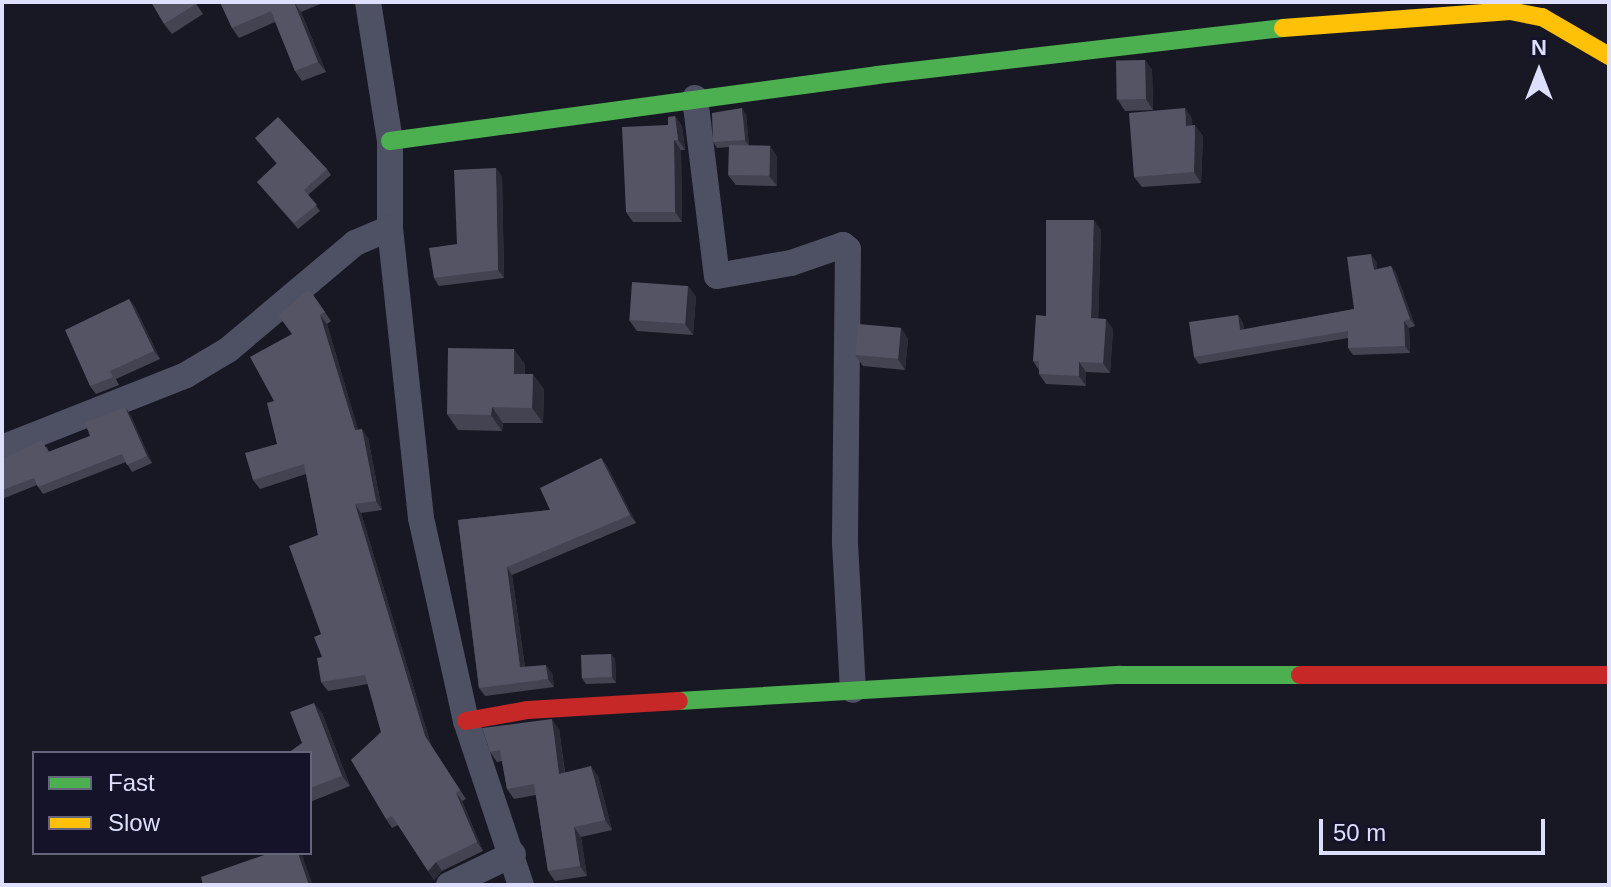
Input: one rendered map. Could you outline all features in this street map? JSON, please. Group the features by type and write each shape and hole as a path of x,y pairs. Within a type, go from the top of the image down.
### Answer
{"street":[{"path":"368,2 390,141 390,228 421,518 466,721 521,885"},
{"path":"390,141 695,98 1373,18 1510,11 1542,17 1609,56"},
{"path":"695,98 717,276 791,263 843,245 848,249 845,543 853,690"},
{"path":"2,448 186,375 228,350 355,243 390,228"},
{"path":"466,721 528,710 1120,675 1609,675"},
{"path":"449,885 513,854"}],"building":[{"path":"151,2 195,2 196,4 164,24"},
{"path":"220,2 294,2 318,62 295,71 271,11 232,28"},
{"path":"1145,60 1146,99 1117,100 1116,61"},
{"path":"742,108 745,140 713,142 712,113"},
{"path":"1185,108 1186,126 1195,125 1194,172 1134,177 1129,113"},
{"path":"675,116 678,140 674,140 675,212 626,212 622,127 668,125 668,117"},
{"path":"278,117 327,169 304,190 317,205 294,223 257,182 277,163 255,138"},
{"path":"729,145 770,146 769,176 728,175"},
{"path":"496,168 498,270 434,278 429,248 457,244 454,170"},
{"path":"1046,220 1094,220 1091,318 1106,319 1103,363 1079,362 1079,376 1039,374 1039,361 1033,361 1036,315 1046,316"},
{"path":"1371,254 1374,270 1391,266 1410,319 1404,321 1405,346 1348,348 1348,331 1194,357 1189,322 1238,315 1240,330 1354,309 1347,257"},
{"path":"632,282 688,286 685,324 629,320"},
{"path":"309,289 325,312 320,315 355,430 362,429 376,501 355,504 425,736 460,790 456,793 477,842 436,862 428,871 392,816 386,819 351,760 381,732 365,675 321,682 317,658 322,657 314,637 321,634 289,546 318,535 304,464 253,480 245,453 277,444 267,403 274,401 250,357 292,334 278,315"},
{"path":"129,299 154,351 110,371 113,377 90,386 65,330"},
{"path":"858,324 901,328 898,359 855,355"},
{"path":"448,348 514,349 514,374 533,374 532,408 492,407 491,415 447,414"},
{"path":"125,407 147,456 127,465 122,454 38,487 34,478 2,490 2,459 42,440 48,452 90,436 85,423"},
{"path":"601,458 630,515 507,567 520,667 546,665 548,679 479,688 458,520 550,510 540,488"},
{"path":"611,654 612,677 582,678 581,655"},
{"path":"314,703 342,776 312,787 312,751 291,751 302,743 290,712"},
{"path":"552,719 559,774 591,766 605,820 574,827 580,866 548,871 534,784 507,789 500,750 490,752 482,728"},
{"path":"264,855 299,855 309,885 203,885 201,877"}],"traffic: fast":[{"path":"390,141 877,75 1283,28"},
{"path":"679,701 1120,675 1300,675"}],"traffic: slow":[{"path":"1283,28 1510,11 1542,17 1609,56"}],"traffic: jam":[{"path":"1300,675 1609,675"},
{"path":"466,721 528,710 679,701"}]}
